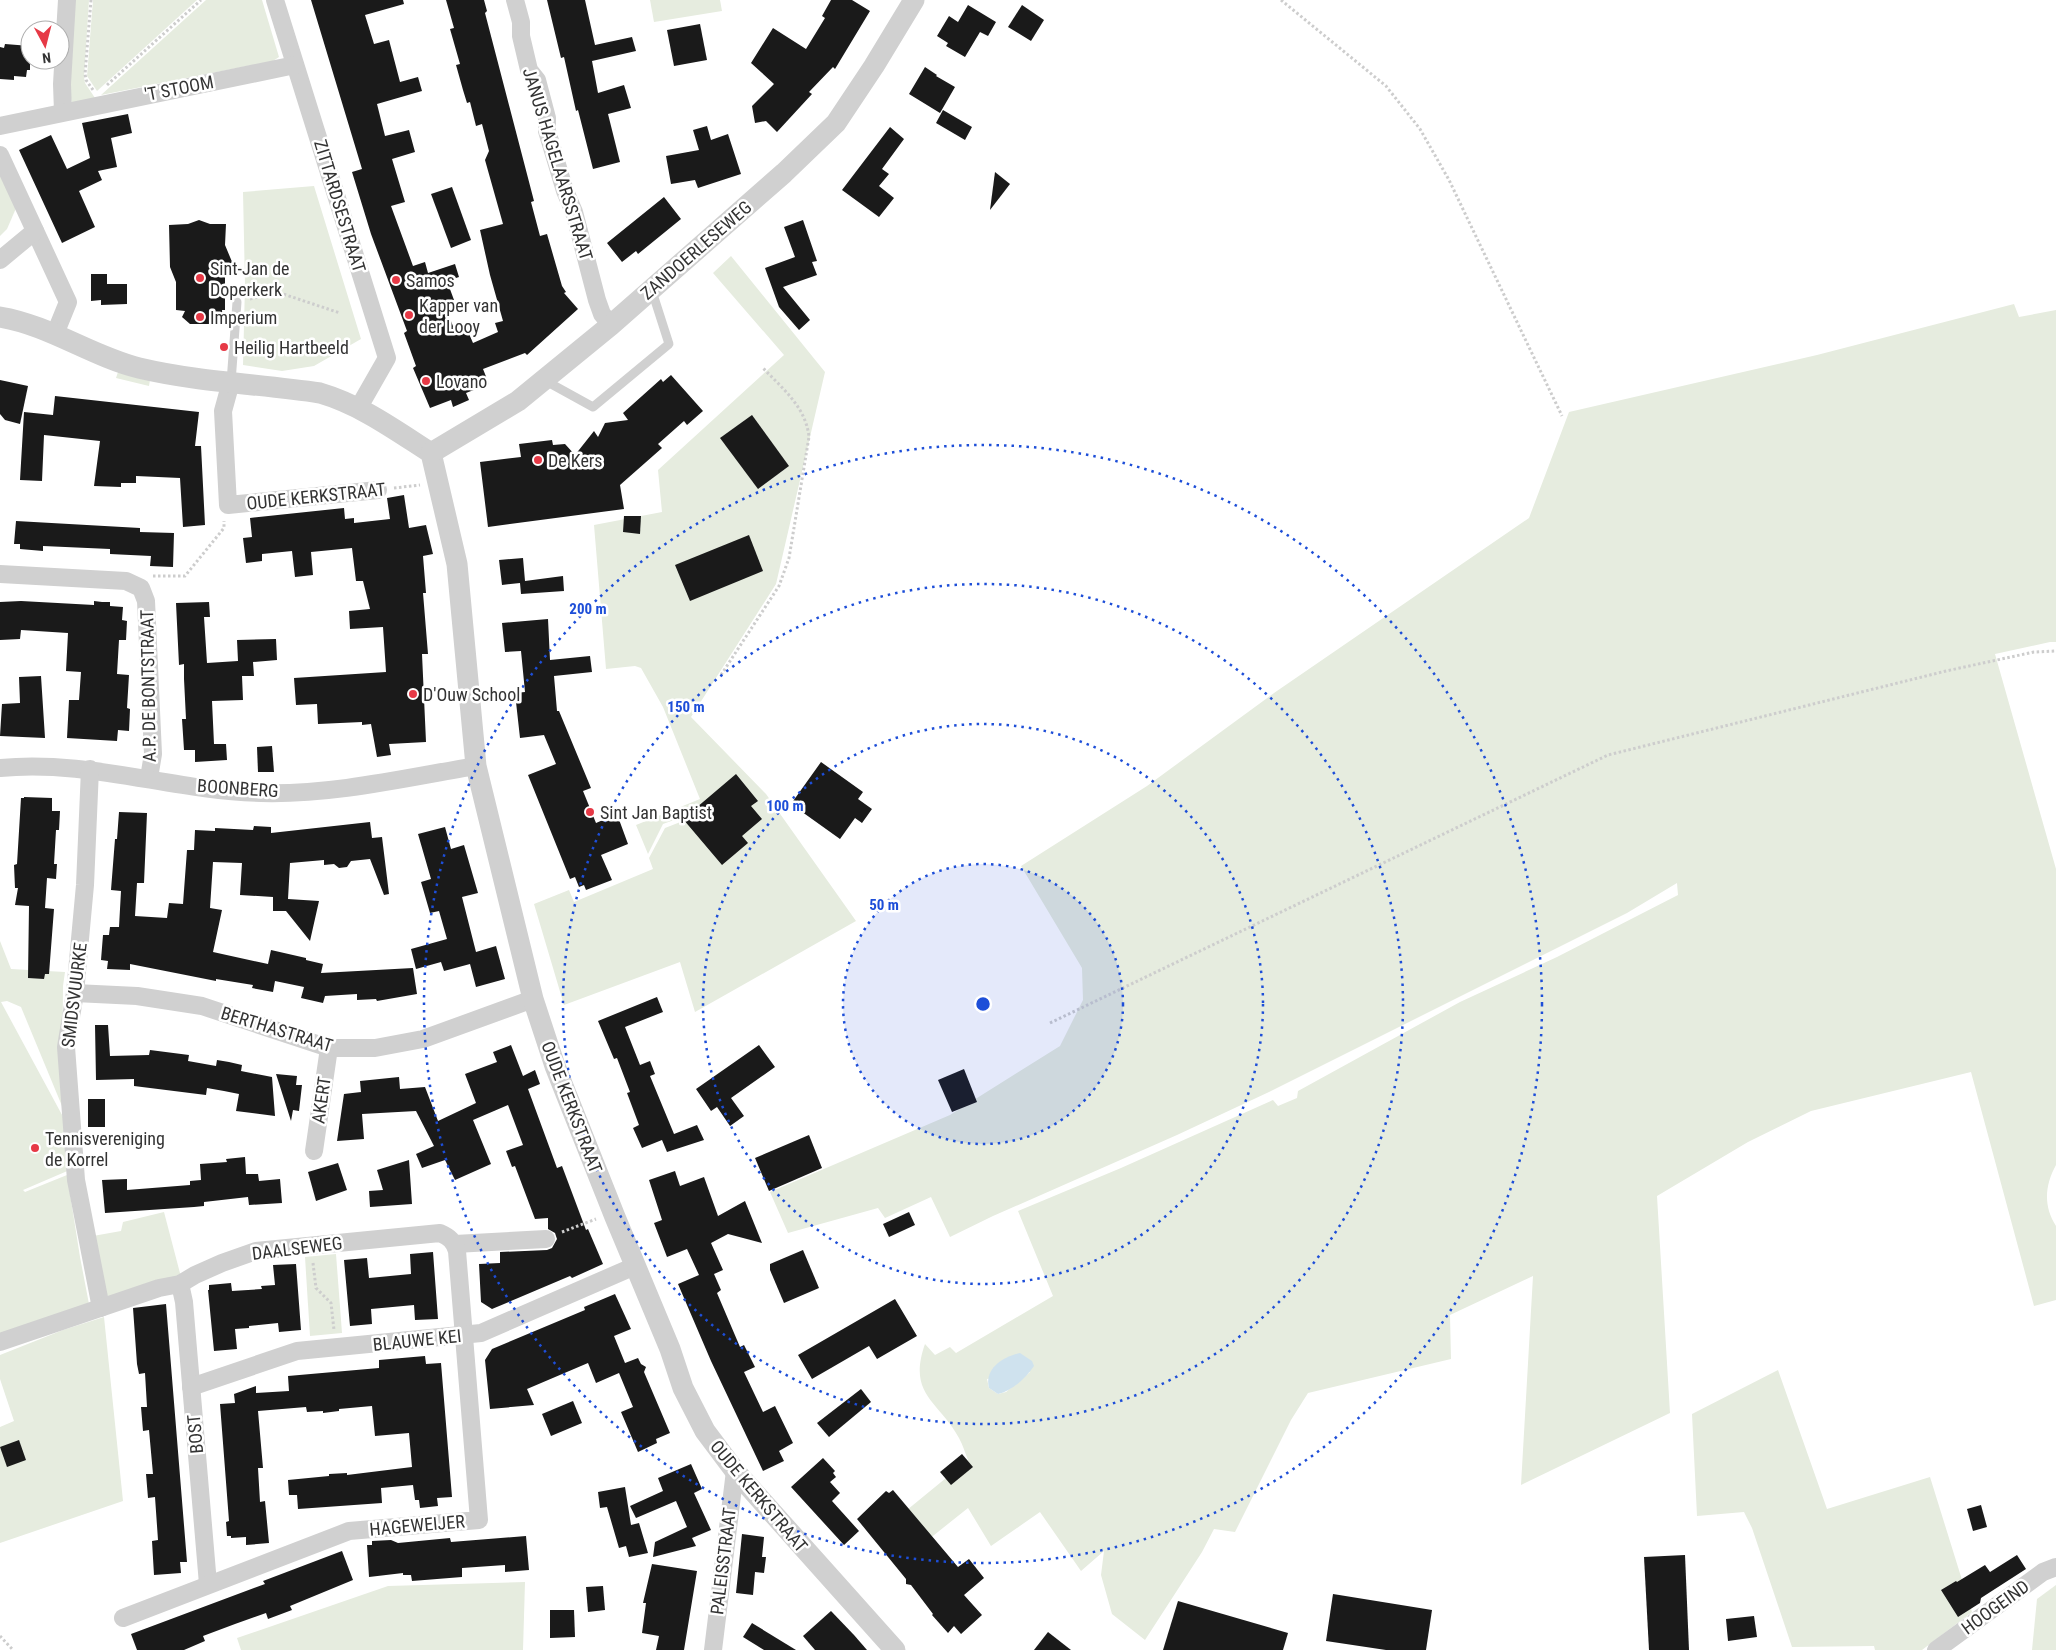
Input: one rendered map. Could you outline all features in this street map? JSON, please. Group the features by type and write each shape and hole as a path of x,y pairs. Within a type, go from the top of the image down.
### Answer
{"street":[{"path":"62,112 67,0"},
{"name":"ZITTARDSESTRAAT","path":"275,0 387,358 358,407"},
{"name":"JANUS HAGELAARSSTRAAT","path":"515,0 530,70 537,80 547,118 547,131 565,190 574,212 597,300 602,314 611,325"},
{"name":"ZANDOERLESEWEG","path":"431,452 518,401 611,325 784,173 836,123 874,66 914,0"},
{"name":"'T STOOM","path":"0,126 62,112 98,99 295,65"},
{"path":"0,155 68,302 55,334"},
{"path":"0,260 35,230"},
{"path":"0,317 29,324 108,358 138,368 320,393 358,407 431,452"},
{"name":"OUDE KERKSTRAAT","path":"231,382 223,411 228,505 378,490"},
{"name":"OUDE KERKSTRAAT","path":"431,452 457,564 476,766 533,999 555,1066 670,1349 683,1388 698,1418 711,1440 735,1471 895,1650"},
{"name":"A.P. DE BONTSTRAAT","path":"0,574 126,581 141,588 146,601 153,754 149,778"},
{"name":"BOONBERG","path":"0,768 26,765 90,769 210,788 260,793 328,791 476,766"},
{"name":"SMIDSVUURKE","path":"90,769 85,885 76,993 66,1056 76,1180 101,1308"},
{"name":"BERTHASTRAAT","path":"76,993 137,996 202,1006 329,1048 375,1048 423,1039 533,999"},
{"name":"AKERT","path":"314,1151 329,1048"},
{"name":"DAALSEWEG","path":"0,1342 159,1288 180,1284 222,1263 256,1251 440,1233 449,1237 455,1244 546,1239"},
{"name":"HAGEWEIJER","path":"123,1618 349,1530 479,1520 465,1335 455,1244"},
{"name":"BLAUWE KEI","path":"191,1387 297,1351 481,1333 635,1266"},
{"name":"BOST","path":"180,1284 184,1302 208,1584"},
{"name":"PALEISSTRAAT","path":"713,1650 735,1471"},
{"name":"HOOGEIND","path":"1936,1650 2043,1572 2056,1567"}],"lane":[{"path":"544,380 593,407 669,344 652,288"},
{"path":"231,382 237,302"}],"path":[{"path":"91,0 85,74 86,80 98,99 200,0"},
{"path":"1281,0 1386,86 1420,129 1449,180 1562,416"},
{"path":"237,302 277,292 340,313"},
{"path":"721,675 780,586 789,558 808,437 808,423 799,407 763,368"},
{"name":"OUDE KERKSTRAAT","path":"378,490 438,484"},
{"path":"141,588 153,576 185,576 224,528 223,512 228,505"},
{"path":"1050,1023 1608,755 1946,671 2034,652 2056,652"},
{"path":"546,1239 613,1212"},
{"path":"312,1245 316,1288 331,1303 336,1348"},
{"path":"0,1636 13,1650"}],"shaded area":[{"path":"75,0 89,0 84,77 85,83 95,98 72,103 68,86"},
{"path":"93,0 197,0 97,91 87,76"},
{"path":"206,0 262,0 279,57 273,61 101,95"},
{"path":"650,0 720,0 722,11 654,22"},
{"path":"0,169 17,206 7,229 0,236"},
{"path":"314,186 361,339 314,366 282,371 243,365 245,285 243,192"},
{"path":"731,256 825,372 776,584 691,717 766,794 856,921 695,1012 680,962 564,1005 534,904 569,890 574,902 653,869 649,858 665,828 706,812 704,809 663,824 648,854 636,825 700,799 663,707 641,668 635,666 606,669 594,525 662,512 658,470 784,355 713,273"},
{"path":"2014,304 2019,317 2056,310 2056,642 1995,654 2056,869 2056,1165 2048,1188 2047,1203 2056,1226 2056,1300 2034,1306 1971,1072 1811,1111 1748,1142 1657,1196 1670,1413 1521,1485 1533,1276 1450,1315 1451,1359 1308,1393 1291,1420 1235,1532 1214,1529 1202,1552 1145,1640 1112,1614 1101,1575 1104,1551 1081,1571 1040,1512 991,1546 968,1508 899,1563 874,1537 968,1460 959,1438 928,1396 923,1386 920,1375 920,1361 925,1344 935,1355 950,1347 956,1353 1053,1296 1018,1211 1121,1168 1273,1100 1278,1106 1297,1098 1298,1091 1460,1002 1557,957 1678,895 1677,883 1627,913 1269,1092 950,1237 931,1197 885,1218 878,1208 788,1233 770,1192 950,1115 1060,1046 1083,1000 1082,968 1021,866 1147,786 1274,693 1529,518 1569,412 1817,355","holes":["1030,1372 1006,1392 998,1394 989,1388 987,1379"]},
{"path":"118,372 150,380 149,386 116,378"},
{"name":"Tennisvereniging de Korrel","path":"0,941 11,969 65,972 63,986 62,1106 21,1007 7,1001 1,1002 68,1126 72,1169 23,1190 25,1192 67,1175 89,1304 0,1334"},
{"path":"164,1212 181,1277 105,1299 93,1236 121,1231 123,1222"},
{"path":"336,1254 342,1333 310,1336 305,1257"},
{"path":"104,1317 123,1501 0,1543 0,1427 14,1421 0,1379 0,1355 63,1330"},
{"path":"1778,1370 1827,1509 1930,1477 1972,1612 1922,1650 1875,1650 1874,1646 1792,1647 1752,1528 1744,1512 1697,1516 1692,1414"},
{"path":"525,1582 523,1650 241,1650 237,1638 388,1586"},
{"path":"2056,1585 2056,1650 2032,1650 2037,1599"}],"water":[{"path":"1020,1353 1032,1361 1034,1366 1027,1375 1013,1387 998,1394 989,1388 989,1375 996,1365 1007,1357"}],"building":[{"path":"311,0 403,0 404,4 365,15 374,44 389,40 400,82 418,77 422,91 377,104 385,136 409,130 415,152 392,159 405,202 391,206 413,266 425,262 428,273 455,264 459,277 447,281 454,300 444,303 456,334 467,329 473,343 498,332 495,323 503,321 480,230 503,224 485,160 489,151 482,124 476,126 470,102 467,103 456,65 460,64 450,29 454,28 446,0 484,0 487,11 485,13 534,201 531,202 540,236 547,234 562,286 566,292 564,293 578,309 527,355 525,353 483,369 489,384 466,393 469,400 453,407 451,400 430,408 413,368 416,366 404,333 407,331 371,234 352,172 362,169"},
{"path":"547,0 585,0 595,45 632,37 636,51 592,61 598,93 624,85 631,108 608,114 620,162 593,169 578,110 576,111 564,57 561,58"},
{"path":"831,0 852,0 870,11 835,69 833,67 809,92 812,94 777,132 766,121 755,123 752,106 774,84 751,63 773,28 806,49 825,18 822,16"},
{"path":"968,5 996,22 988,36 980,32 965,57 946,46 948,43 937,36 949,16 958,22"},
{"path":"1022,5 1044,20 1031,41 1008,27"},
{"path":"700,24 707,60 674,66 667,30"},
{"path":"5,44 20,45 20,70 27,70 26,77 14,76 14,80 0,79 0,47 4,48"},
{"path":"925,67 955,87 940,113 909,94"},
{"path":"943,110 972,127 965,140 936,123"},
{"path":"128,114 132,133 111,138 117,167 98,171 102,180 79,191 95,227 62,243 19,150 51,135 67,169 90,158 82,123"},
{"path":"707,126 711,140 728,134 741,174 698,188 695,180 671,184 666,156 699,150 693,130"},
{"path":"890,127 904,139 882,169 889,174 879,186 894,198 879,217 842,190"},
{"path":"995,172 1010,184 990,210"},
{"path":"452,187 471,240 451,248 431,194"},
{"path":"664,197 681,219 638,254 636,251 622,262 607,243"},
{"name":"Sint-Jan de Doperkerk","path":"199,220 210,224 226,224 225,245 235,269 225,266 225,310 222,310 223,321 215,319 212,324 190,324 182,317 185,311 176,310 176,282 170,267 169,225 188,224"},
{"path":"803,220 817,261 812,262 817,275 783,287 810,320 799,330 779,307 765,268 795,257 784,227"},
{"path":"91,274 107,274 107,284 127,284 127,304 101,305 101,300 91,301"},
{"path":"671,375 703,411 687,425 684,421 658,444 662,448 620,485 624,509 488,527 480,462 521,457 519,444 552,440 553,445 565,444 575,455 594,431 598,437 605,423 628,420 623,413 661,379 663,382"},
{"path":"0,380 28,386 20,424 5,420 0,414"},
{"path":"55,396 199,412 195,446 201,446 205,525 183,527 180,478 136,476 136,483 121,483 121,487 94,486 100,441 44,435 42,481 20,480 24,412 53,415"},
{"path":"752,415 789,466 758,489 720,438"},
{"path":"404,495 409,528 426,525 433,554 423,556 426,593 423,593 428,654 422,654 426,742 389,744 391,755 377,757 371,724 362,725 362,722 318,724 317,704 296,705 294,678 386,672 383,627 350,629 349,611 370,609 363,581 356,581 352,548 311,552 313,575 295,577 292,551 262,554 262,561 246,563 243,538 252,537 250,518 344,508 345,519 354,518 354,523 390,519 387,498"},
{"path":"624,516 641,516 640,534 623,532"},
{"path":"16,521 140,528 140,532 174,533 173,567 150,566 151,556 110,554 110,549 43,546 43,551 20,549 20,544 14,544"},
{"path":"749,535 763,571 690,601 675,565"},
{"path":"523,558 525,581 563,576 564,591 521,594 520,583 502,585 499,560"},
{"path":"21,601 94,605 94,601 110,602 110,606 123,607 122,620 127,621 126,640 119,640 117,674 129,675 127,708 130,709 129,731 118,730 117,741 67,738 69,700 79,700 81,672 66,671 68,633 21,630 20,639 0,640 0,602"},
{"path":"209,602 210,617 204,617 207,663 238,661 237,640 276,639 277,660 253,662 254,676 242,676 243,700 212,701 214,744 226,744 227,760 195,762 195,750 184,750 182,719 186,719 184,664 179,665 176,603"},
{"path":"548,619 550,660 590,656 592,672 554,676 557,711 559,711 591,788 583,791 596,823 617,814 628,844 601,855 612,880 586,890 584,885 579,887 575,877 570,879 528,775 556,764 544,735 520,738 515,693 525,692 521,651 505,652 502,623"},
{"path":"41,676 45,738 0,736 2,704 20,703 19,677"},
{"path":"272,746 274,772 258,772 257,747"},
{"path":"821,762 863,792 858,799 872,809 862,823 855,818 840,839 791,804"},
{"path":"736,774 758,801 751,806 762,819 742,836 748,843 722,865 683,819"},
{"path":"21,798 52,798 52,811 60,811 59,830 56,830 54,864 57,864 56,879 47,878 45,908 54,909 49,974 45,974 44,979 28,978 29,906 15,905 18,888 15,888 14,865 17,864"},
{"path":"119,812 147,813 144,883 137,883 135,916 167,918 169,903 183,904 187,850 194,850 195,830 215,831 215,828 253,830 254,826 271,827 271,833 370,822 372,838 382,837 389,894 384,895 370,859 351,861 347,867 339,868 334,864 324,865 324,860 290,863 288,899 319,901 310,941 286,911 273,911 273,897 240,895 242,863 213,862 210,908 222,910 213,952 268,964 271,950 323,964 321,973 413,968 417,994 377,1001 376,999 357,1000 357,994 325,996 323,1003 301,998 304,987 275,981 273,992 252,988 253,985 216,979 216,981 130,964 130,970 107,969 108,961 101,960 103,935 109,935 110,927 119,927 121,891 111,890"},
{"path":"445,827 451,849 464,845 478,893 462,897 476,952 496,946 505,979 476,987 470,964 444,971 441,962 416,969 411,949 447,939 439,911 430,913 421,882 431,879 418,834"},
{"path":"657,997 663,1012 625,1027 640,1065 650,1061 655,1074 650,1076 674,1134 697,1125 704,1140 667,1152 662,1140 642,1148 633,1128 639,1125 627,1093 630,1092 617,1058 614,1059 598,1021"},
{"path":"95,1025 108,1025 110,1056 149,1055 150,1050 189,1055 188,1061 216,1066 217,1060 229,1062 242,1065 241,1071 272,1077 275,1116 236,1111 239,1094 207,1088 206,1095 134,1086 134,1079 96,1080"},
{"path":"511,1045 523,1076 535,1070 540,1084 528,1089 557,1168 562,1166 586,1230 588,1229 603,1264 492,1309 481,1302 479,1264 500,1263 500,1252 547,1250 552,1248 557,1239 555,1233 548,1229 548,1218 535,1219 515,1166 512,1167 506,1151 523,1145 508,1105 473,1120 491,1164 455,1180 445,1160 422,1168 416,1154 434,1146 416,1111 362,1114 364,1139 337,1141 344,1094 361,1092 360,1081 399,1077 400,1089 425,1087 438,1121 476,1103 465,1074 497,1062 493,1052"},
{"path":"759,1045 775,1067 731,1098 744,1116 730,1126 717,1107 711,1111 696,1089"},
{"path":"964,1069 977,1102 952,1112 938,1080"},
{"path":"276,1074 297,1076 296,1085 302,1085 299,1111 293,1110 291,1121"},
{"path":"88,1099 105,1099 105,1127 88,1127"},
{"path":"809,1135 822,1168 769,1191 755,1158"},
{"path":"245,1157 246,1174 258,1174 259,1181 280,1179 282,1203 249,1205 248,1197 204,1202 204,1206 105,1213 102,1180 127,1179 127,1190 190,1185 190,1181 201,1180 200,1164 227,1162 226,1159"},
{"path":"409,1160 412,1204 370,1207 369,1191 383,1190 377,1170"},
{"path":"338,1163 347,1190 316,1201 308,1172"},
{"path":"675,1171 680,1186 704,1177 718,1216 745,1201 762,1243 728,1234 711,1243 723,1270 714,1274 721,1290 717,1293 740,1347 744,1345 755,1367 744,1372 763,1412 775,1406 793,1443 779,1451 784,1461 763,1471 711,1361 678,1284 699,1275 687,1249 667,1257 654,1223 662,1220 649,1180"},
{"path":"909,1212 915,1225 889,1237 883,1224"},
{"path":"803,1250 819,1288 784,1303 770,1270 770,1264"},
{"path":"433,1252 438,1319 415,1320 414,1305 371,1309 372,1324 350,1326 344,1260 367,1258 369,1278 411,1274 410,1254"},
{"path":"296,1264 301,1330 279,1332 278,1323 235,1329 237,1349 214,1351 209,1285 231,1283 232,1291 262,1289 261,1286 275,1285 273,1265"},
{"path":"615,1294 631,1329 614,1336 625,1363 638,1358 641,1364 646,1367 644,1372 670,1433 656,1439 657,1443 638,1452 621,1412 633,1407 619,1373 596,1383 588,1363 527,1389 534,1405 490,1409 485,1360 492,1349 585,1310 584,1307"},
{"path":"895,1299 917,1336 877,1359 869,1346 812,1379 798,1355"},
{"path":"166,1304 187,1562 180,1562 181,1573 154,1575 152,1541 158,1540 155,1497 148,1498 146,1474 153,1474 149,1430 143,1431 141,1407 147,1407 145,1373 139,1374 137,1364 133,1308"},
{"path":"425,1356 426,1364 441,1363 452,1497 437,1498 438,1506 420,1508 419,1500 415,1500 413,1485 381,1488 382,1503 298,1509 297,1495 289,1495 288,1480 329,1476 329,1474 347,1473 347,1475 412,1467 409,1433 375,1436 372,1406 339,1409 339,1411 323,1413 323,1411 307,1412 306,1407 258,1411 263,1468 258,1468 260,1502 265,1501 269,1543 246,1545 246,1537 231,1538 231,1536 227,1536 226,1522 229,1521 220,1404 235,1403 234,1394 256,1386 256,1393 289,1391 288,1376 379,1368 379,1360"},
{"path":"861,1389 871,1402 829,1437 817,1423"},
{"path":"573,1401 582,1423 551,1436 542,1414"},
{"path":"19,1440 26,1460 7,1467 0,1447"},
{"path":"962,1454 973,1467 951,1485 940,1472"},
{"path":"823,1458 835,1471 833,1473 836,1477 830,1482 840,1493 832,1501 859,1531 844,1545 791,1487"},
{"path":"691,1464 702,1489 694,1493 711,1530 692,1538 696,1546 653,1557 655,1542 687,1527 676,1501 636,1518 630,1506 663,1491 658,1478"},
{"path":"625,1487 631,1525 639,1523 648,1553 629,1557 626,1546 619,1548 607,1507 600,1508 598,1492"},
{"path":"893,1490 958,1567 969,1559 984,1578 964,1595 982,1615 961,1634 954,1626 948,1633 932,1615 911,1585 906,1584 906,1579 857,1519 886,1491 889,1493"},
{"path":"1981,1505 1987,1527 1973,1531 1967,1509"},
{"path":"742,1534 764,1537 762,1557 766,1557 764,1573 755,1572 753,1595 736,1593"},
{"path":"526,1536 529,1570 505,1572 505,1565 462,1568 462,1577 412,1581 411,1575 403,1575 403,1573 369,1577 367,1545 372,1545 372,1541 391,1540 398,1543 450,1538 451,1542"},
{"path":"342,1551 353,1580 290,1606 292,1610 268,1619 266,1613 235,1624 203,1636 205,1641 184,1650 137,1650 131,1634 265,1584 263,1581"},
{"path":"1685,1555 1689,1650 1649,1650 1644,1557"},
{"path":"2017,1555 2026,1569 1981,1598 1980,1603 1958,1617 1941,1590 1985,1565 1990,1572"},
{"path":"652,1564 697,1571 684,1650 656,1650 659,1636 642,1633 646,1603 643,1603"},
{"path":"603,1586 605,1610 588,1612 586,1587"},
{"path":"1333,1594 1432,1610 1426,1650 1386,1650 1326,1641"},
{"path":"1178,1601 1288,1633 1283,1650 1163,1650"},
{"path":"550,1610 574,1610 575,1637 550,1638"},
{"path":"831,1611 867,1650 815,1650 803,1636"},
{"path":"1754,1616 1757,1637 1728,1641 1726,1619"},
{"path":"752,1623 796,1650 764,1650 743,1637"},
{"path":"1048,1632 1071,1650 1034,1650"}],"place":[{"name":"Sint-Jan de Doperkerk","path":"200,278"},
{"name":"Samos","path":"396,280"},
{"name":"Kapper van der Looy","path":"409,315"},
{"name":"Imperium","path":"200,317"},
{"name":"Heilig Hartbeeld","path":"224,347"},
{"name":"Lovano","path":"426,381"},
{"name":"De Kers","path":"538,460"},
{"name":"D'Ouw School","path":"413,694"},
{"name":"Sint Jan Baptist","path":"590,812"},
{"name":"Tennisvereniging de Korrel","path":"35,1148"}]}
